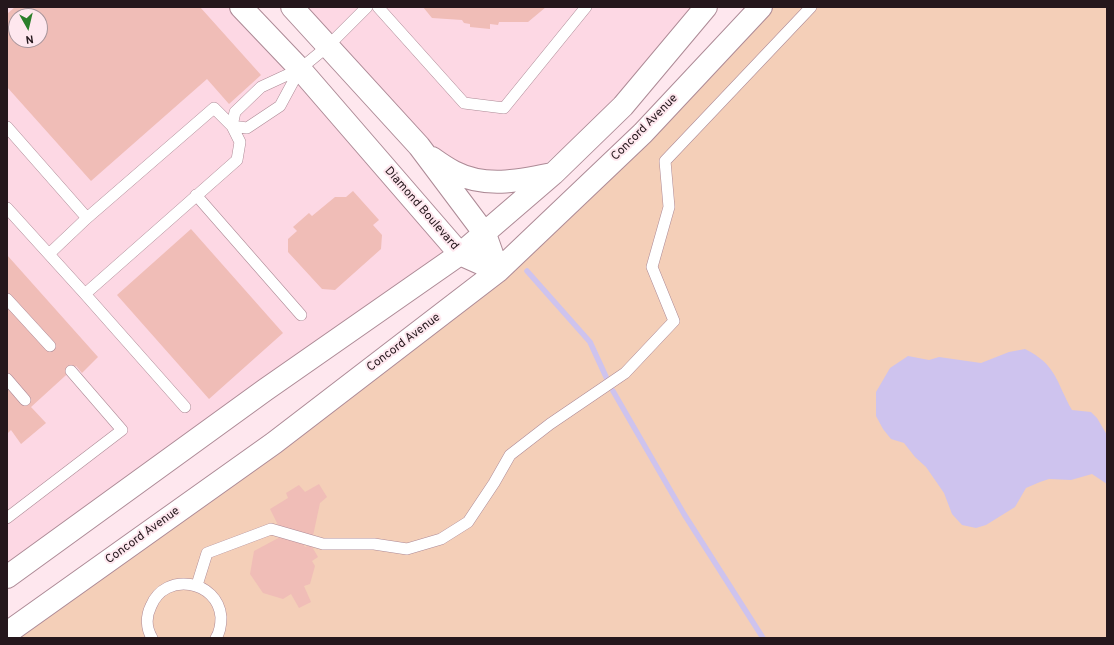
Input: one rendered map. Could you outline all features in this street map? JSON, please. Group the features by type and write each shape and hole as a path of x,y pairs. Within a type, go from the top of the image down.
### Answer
{"main road":[{"name":"Diamond Boulevard","path":"241,7 300,69 460,254 498,271"},
{"path":"292,7 424,153 485,234 498,271"},
{"path":"10,573 265,390 460,254 485,234 553,174 623,106 706,7"},
{"name":"Concord Avenue","path":"7,634 274,442 498,271 643,133 761,7"},
{"path":"424,153 454,172 476,180 514,182 553,174"}],"lane":[{"path":"232,126 235,112 261,87 300,69 328,46 367,7"},
{"path":"378,7 464,104 504,108 586,7"},
{"path":"197,585 207,553 271,529 323,544 374,544 407,549 440,539 468,522 510,455 550,424 625,374 674,321 652,267 669,207 665,161 811,7"},
{"path":"232,126 247,128 280,106 300,69"},
{"path":"49,254 87,218 214,108 232,126 240,142 237,160 85,294"},
{"path":"7,128 87,218"},
{"path":"196,196 301,315"},
{"path":"7,208 185,407"},
{"path":"7,299 50,346"},
{"path":"7,518 122,430 71,371"},
{"path":"7,379 25,400"},
{"path":"152,638 147,624 148,612 153,600 161,591 172,585 184,583 197,585 207,591 216,600 220,611 221,623 216,638"}],"shaded area":[{"path":"7,7 241,7 460,254 7,573"},
{"path":"292,7 702,7 615,103 540,168 510,175 463,171 419,146"},
{"path":"761,7 1107,7 1107,638 7,638 498,271"},
{"path":"1025,349 1044,361 1050,368 1072,410 1091,412 1097,418 1107,435 1107,484 1092,474 1071,480 1049,479 1026,488 1015,507 986,525 976,528 962,525 952,514 944,493 926,467 915,457 904,443 891,439 883,429 876,416 876,392 890,368 908,356 929,360 939,357 981,363 1009,352"}],"building":[{"path":"15,7 200,7 261,75 229,104 207,79 91,181 7,87 7,14 8,13 8,48 48,48 48,8 14,8"},
{"path":"423,7 546,7 528,22 499,22 498,25 490,24 490,29 470,27 470,24 464,23 462,20 432,18"},
{"path":"353,191 379,220 373,225 382,235 381,249 335,290 322,289 288,252 288,239 297,231 293,227 309,213 312,216 335,197 346,197"},
{"path":"191,229 283,333 209,399 117,295"},
{"path":"7,255 98,357 82,373 76,366 31,407 46,423 21,444 11,430 7,434"},
{"path":"319,484 327,497 320,503 313,536 279,527 270,509 288,498 286,493 299,485 305,492"},
{"path":"282,536 303,543 305,547 311,545 318,557 312,561 315,566 310,584 304,586 311,602 299,608 291,594 283,599 263,593 250,574 254,551"}],"waterway":[{"path":"527,271 590,342 607,379"},
{"path":"613,391 684,514 763,638"}]}
